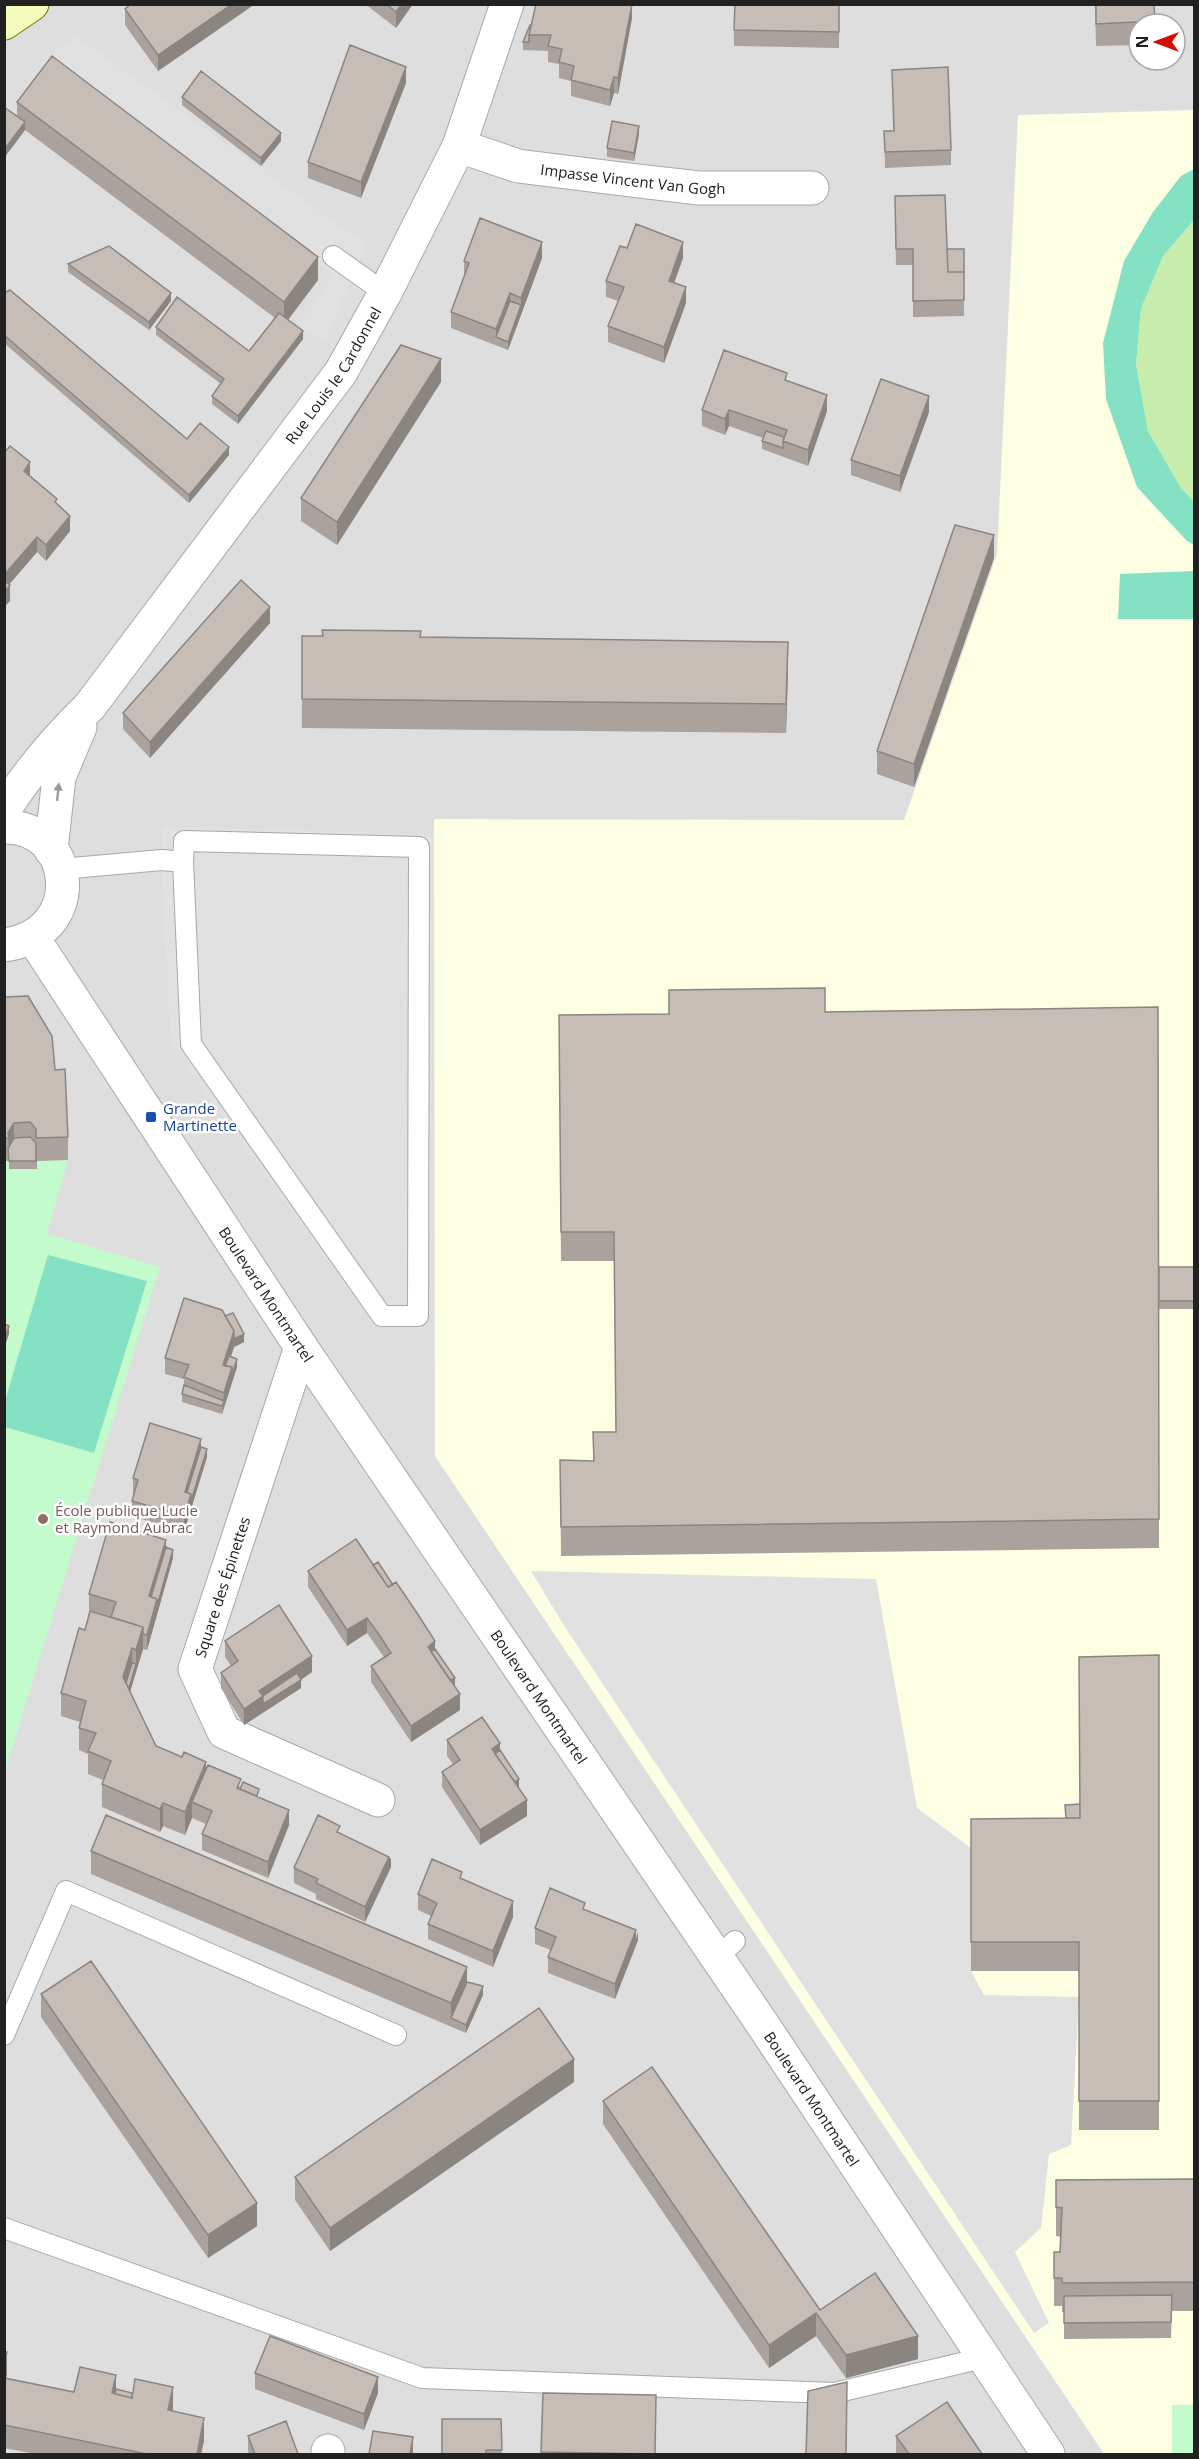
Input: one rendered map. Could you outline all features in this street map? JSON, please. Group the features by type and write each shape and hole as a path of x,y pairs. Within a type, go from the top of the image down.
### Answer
{"main road":[{"path":"4,23 32,4"}],"street":[{"name":"Rue Louis le Cardonnel","path":"4,810 35,766 60,736 90,706 341,372 385,293 459,146 507,4"},
{"name":"Impasse Vincent Van Gogh","path":"459,146 518,166 630,180 699,188 812,188"},
{"name":"Rue Louis le Cardonnel","path":"19,942 49,925 59,908 63,889 56,860 59,777 90,706"},
{"path":"4,827 26,831 40,838 56,860"},
{"name":"Boulevard Montmartel","path":"19,942 301,1347 726,1949 983,2358 1048,2454"},
{"name":"Square des Épinettes","path":"301,1347 195,1669 224,1732 378,1800"}],"lane":[{"path":"333,256 385,293"},
{"path":"184,841 419,847 418,1316 382,1316 191,1044 183,862 184,841"},
{"path":"56,860 183,862"},
{"path":"4,2035 66,1891 396,2035"},
{"path":"4,2228 422,2378 834,2393 983,2358"}],"shaded area":[{"path":"5,5 1194,5 1194,2454 5,2454"},
{"path":"76,36 366,245 325,341 299,325 334,275 39,64"},
{"path":"1194,110 1194,2405 1172,2406 1172,2454 1104,2454 435,1456 434,819 904,820 997,554 1018,115"},
{"path":"162,826 434,834 429,1324 373,1324 171,1044 162,881"},
{"path":"531,1571 876,1579 917,1808 971,1848 971,1971 984,1995 1079,1997 1071,2145 1049,2154 1041,2228 1015,2252 1049,2323 1034,2333 563,1624"}],"green space":[{"path":"1194,169 1194,220 1163,256 1141,309 1136,364 1148,431 1181,488 1194,501 1194,545 1186,540 1137,487 1106,399 1103,343 1124,261 1153,212 1181,176"},
{"path":"1194,220 1194,501 1181,488 1148,431 1136,364 1141,309 1163,256"},
{"path":"1194,571 1194,619 1118,619 1120,574"},
{"name":"École publique Lucie et Raymond Aubrac","path":"68,1160 47,1234 160,1267 5,1771 5,1161"},
{"path":"48,1255 147,1281 94,1453 5,1427 5,1401"},
{"path":"1172,2405 1194,2405 1194,2454 1172,2454"}],"building":[{"path":"131,4 232,4 158,55 125,9"},
{"path":"386,4 402,4 396,12"},
{"path":"536,4 632,4 618,78 614,77 610,90 571,80 574,66 559,62 562,49 548,46 551,35 529,35"},
{"path":"735,4 839,4 839,32 734,30"},
{"path":"1096,4 1154,4 1154,12 1127,12 1127,22 1096,24"},
{"path":"530,25 529,42 523,42"},
{"path":"350,45 406,67 361,182 308,162"},
{"path":"52,56 318,257 284,302 17,102"},
{"path":"948,67 951,150 885,152 884,131 894,131 892,70"},
{"path":"201,71 281,133 261,158 182,97"},
{"path":"4,107 25,122 4,150"},
{"path":"612,121 639,126 634,153 607,148"},
{"path":"945,195 948,272 964,272 964,300 913,301 913,249 896,249 895,196"},
{"path":"480,218 542,242 521,298 510,293 496,329 451,312 469,263 464,261"},
{"path":"636,224 683,242 669,281 686,287 664,347 608,326 624,287 606,281 620,246 627,248"},
{"path":"109,246 171,293 149,322 68,264"},
{"path":"947,249 964,249 964,272 948,272"},
{"path":"10,290 187,439 200,423 229,447 189,495 4,335 4,293"},
{"path":"177,297 249,351 279,313 303,331 238,416 212,396 224,379 156,327"},
{"path":"510,301 521,305 508,342 496,337"},
{"path":"401,345 441,359 337,522 301,498"},
{"path":"724,350 787,373 785,380 827,395 808,450 783,441 787,430 729,410 725,419 702,410"},
{"path":"881,379 929,396 900,476 851,460"},
{"path":"766,431 784,437 783,448 762,441"},
{"path":"10,446 30,462 24,471 57,499 55,502 70,516 46,545 37,537 4,575 4,453"},
{"path":"955,525 994,535 914,764 877,751"},
{"path":"241,580 270,607 150,742 123,713"},
{"path":"4,581 10,585 4,592"},
{"path":"322,630 421,631 420,637 788,642 786,704 302,699 302,636 323,636"},
{"path":"825,988 825,1012 1158,1007 1159,1519 561,1527 560,1460 594,1461 593,1432 616,1432 614,1232 561,1232 559,1015 669,1014 669,990"},
{"path":"28,996 52,1036 55,1070 65,1069 68,1137 36,1138 36,1129 30,1122 14,1123 8,1133 9,1138 4,1138 4,997"},
{"path":"30,1137 36,1143 36,1161 9,1161 8,1148 14,1138"},
{"path":"1159,1267 1194,1267 1194,1301 1159,1301"},
{"path":"184,1298 222,1310 234,1331 223,1365 232,1367 224,1393 184,1377 189,1365 165,1358"},
{"path":"233,1313 244,1334 234,1339 234,1331 225,1316"},
{"path":"4,1324 9,1326 4,1340"},
{"path":"229,1356 237,1359 232,1375 232,1367 225,1366"},
{"path":"184,1385 224,1401 222,1406 182,1394"},
{"path":"150,1423 201,1439 185,1492 191,1494 184,1516 132,1501 138,1480 133,1478"},
{"path":"201,1447 207,1449 191,1501 191,1494 187,1492"},
{"path":"110,1522 166,1540 149,1596 157,1599 147,1635 143,1634 143,1627 111,1617 116,1602 89,1594"},
{"path":"356,1539 388,1587 396,1582 417,1613 435,1641 428,1647 460,1694 411,1726 371,1666 391,1653 380,1636 367,1618 347,1630 308,1571"},
{"path":"166,1547 173,1550 157,1606 157,1599 151,1597"},
{"path":"378,1562 393,1585 388,1587 373,1565"},
{"path":"279,1605 312,1656 259,1691 263,1696 244,1709 221,1673 238,1661 225,1641"},
{"path":"90,1611 143,1627 136,1650 132,1648 123,1677 156,1746 182,1757 184,1752 206,1762 185,1812 163,1803 160,1809 102,1784 111,1761 88,1751 96,1733 79,1728 86,1701 61,1693 79,1628 85,1630"},
{"path":"435,1649 455,1678 450,1680 431,1652"},
{"path":"1159,1655 1159,2101 1079,2101 1079,1942 971,1942 971,1819 1080,1818 1079,1657"},
{"path":"132,1663 136,1664 129,1688 126,1683"},
{"path":"297,1673 301,1680 263,1704 263,1696"},
{"path":"482,1717 500,1743 492,1749 527,1800 480,1830 442,1772 460,1760 447,1740"},
{"path":"500,1750 519,1779 515,1782 495,1754"},
{"path":"208,1765 241,1779 237,1788 289,1810 268,1862 202,1834 212,1811 192,1802"},
{"path":"243,1782 259,1789 257,1796 240,1789"},
{"path":"1080,1804 1080,1818 1066,1818 1065,1805"},
{"path":"106,1815 467,1967 451,2003 91,1851"},
{"path":"318,1815 340,1826 337,1832 389,1857 365,1907 316,1883 318,1879 294,1868"},
{"path":"432,1859 462,1872 460,1878 513,1901 493,1951 428,1924 437,1903 418,1894"},
{"path":"550,1888 585,1903 583,1909 636,1930 615,1984 548,1957 556,1937 535,1928"},
{"path":"91,1961 257,2203 208,2235 41,1994"},
{"path":"467,1982 483,1986 466,2025 451,2018"},
{"path":"539,2008 574,2059 330,2228 295,2177"},
{"path":"652,2067 820,2310 875,2273 918,2336 846,2355 816,2313 769,2345 603,2101"},
{"path":"1194,2179 1194,2282 1062,2283 1062,2278 1054,2278 1054,2252 1060,2252 1062,2208 1056,2207 1056,2180"},
{"path":"1172,2295 1171,2322 1064,2323 1064,2296"},
{"path":"270,2336 378,2377 364,2414 255,2373"},
{"path":"80,2367 116,2375 112,2393 132,2398 135,2379 173,2387 168,2410 204,2418 197,2454 147,2454 4,2425 4,2378 74,2392"},
{"path":"847,2382 846,2454 806,2454 808,2391"},
{"path":"116,2389 132,2393 132,2398 115,2394"},
{"path":"543,2393 656,2395 655,2454 541,2452"},
{"path":"947,2402 982,2454 909,2454 896,2436"},
{"path":"442,2419 501,2419 502,2450 486,2450 486,2454 442,2454"},
{"path":"286,2421 298,2454 255,2454 248,2436"},
{"path":"373,2431 413,2437 410,2454 369,2454"}],"place":[{"name":"Grande Martinette","path":"151,1117"},
{"name":"École publique Lucie et Raymond Aubrac","path":"43,1519"}]}
